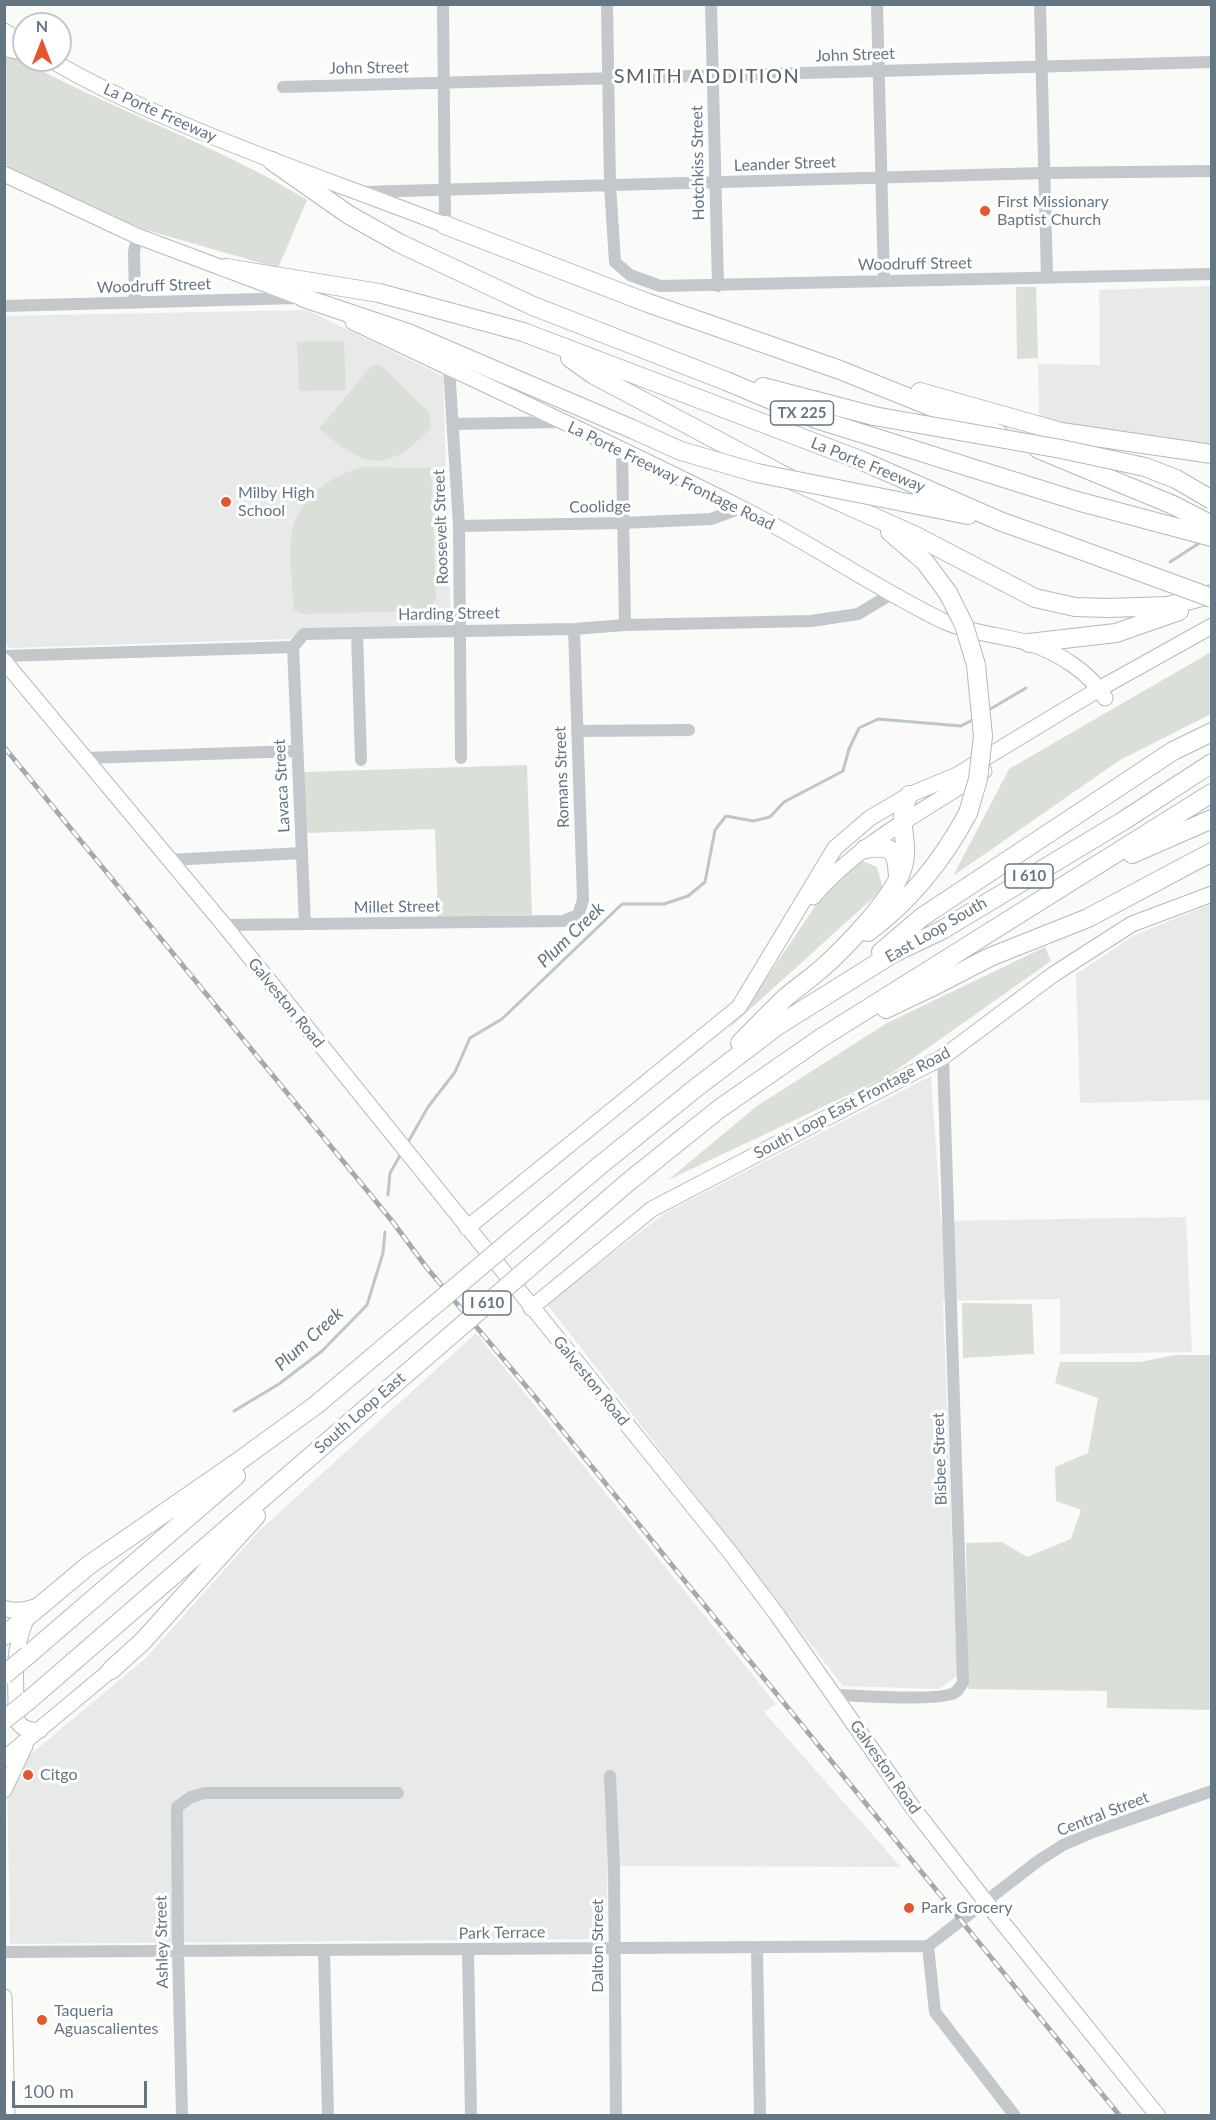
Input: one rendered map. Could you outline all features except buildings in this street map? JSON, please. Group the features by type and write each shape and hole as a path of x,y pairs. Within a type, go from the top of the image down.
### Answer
{"highway":[{"name":"La Porte Freeway","path":"272,161 349,215 389,238 533,306 819,420 1077,501 1212,537"},
{"path":"445,225 648,303 840,370 1089,470 1173,505 1212,525"},
{"name":"La Porte Freeway","path":"226,268 379,293 524,332 860,460 1002,522 1212,596"},
{"path":"304,298 408,333 681,451 757,473 1002,522"},
{"path":"543,340 594,375 796,482 916,536 1035,597 1075,607 1168,606 1212,596"},
{"path":"840,370 1061,432 1212,454"},
{"path":"726,381 760,386 874,416 1061,449 1145,467 1176,479 1212,500"},
{"path":"697,1088 787,997 831,960 881,923 920,886 952,844 968,813 978,779 983,736 981,704 973,655 963,625 948,593 925,562 896,537 850,507"},
{"path":"1029,643 1116,633 1178,612 1212,596"},
{"path":"843,985 922,917 1173,751 1212,732"},
{"name":"East Loop South","path":"697,1088 777,1026 892,954 942,930 1123,821 1212,763"},
{"name":"East Loop South","path":"719,1109 821,1038 1212,794"},
{"path":"831,960 887,899 898,877 907,851 902,815 903,805 909,795"},
{"path":"1073,880 1212,819"},
{"path":"865,849 880,847 894,853 897,857 898,877"},
{"path":"821,1038 932,987 990,957 1088,918 1212,852"},
{"name":"South Loop East","path":"238,1468 598,1167 697,1088"},
{"name":"South Loop East","path":"4,1720 266,1500 348,1424 627,1183 719,1109"},
{"path":"4,1636 89,1565 238,1468"},
{"path":"4,1676 238,1468"},
{"path":"111,1670 143,1641 266,1500"}],"main road":[{"path":"68,72 77,76"},
{"name":"La Porte Freeway","path":"70,72 150,110 272,161"},
{"path":"272,161 445,225"},
{"path":"7,176 137,236 226,268"},
{"name":"La Porte Freeway Frontage Road","path":"226,268 304,298 741,508 942,620 960,627 1029,643 1070,663 1102,694"},
{"path":"792,922 824,884 865,849 1102,694 1212,626"},
{"path":"466,1228 739,1007 836,848 870,818 909,795 957,775 1054,717 1212,638"},
{"name":"Galveston Road","path":"4,661 224,925 466,1228 729,1551 913,1808 1158,2115"},
{"path":"1054,717 1077,696 1082,688 1081,677 1070,663"},
{"name":"South Loop East Frontage Road","path":"531,1308 652,1209 943,1057 1054,974 1132,924 1212,894"},
{"path":"4,1608 9,1611 23,1610 41,1605"},
{"path":"26,1619 17,1643 15,1658 16,1719 23,1727 35,1734"},
{"path":"4,1759 111,1670"},
{"path":"4,1790 16,1762 35,1734"},
{"path":"4,1997 7,2115"}],"street":[{"path":"443,4 445,225"},
{"path":"607,4 610,185"},
{"name":"Hotchkiss Street","path":"711,4 718,285"},
{"path":"877,4 884,281"},
{"path":"1041,4 1047,277"},
{"name":"John Street","path":"283,87 1212,62"},
{"name":"Leander Street","path":"359,192 1044,173 1212,171"},
{"name":"Woodruff Street","path":"610,185 615,262 630,275 660,286 1212,274"},
{"path":"135,303 134,252 137,236"},
{"name":"Woodruff Street","path":"4,306 304,298"},
{"name":"Roosevelt Street","path":"449,368 459,526 461,758"},
{"path":"453,424 562,422"},
{"path":"622,451 625,625"},
{"name":"Coolidge","path":"459,526 711,519 741,508"},
{"name":"Harding Street","path":"4,656 293,647 304,634 574,629 625,625 812,621 858,614 893,593"},
{"name":"Romans Street","path":"571,918 578,915 583,900 574,629"},
{"path":"357,633 361,760"},
{"name":"Lavaca Street","path":"293,647 305,924"},
{"path":"577,731 689,730"},
{"path":"86,758 297,751"},
{"path":"169,860 302,853"},
{"name":"Millet Street","path":"224,925 563,921 571,918"},
{"name":"Bisbee Street","path":"834,1695 934,1697 953,1693 960,1689 963,1682 943,1057"},
{"name":"Dalton Street","path":"610,1776 614,1868 616,2115"},
{"name":"Central Street","path":"986,1902 1038,1861 1064,1845 1093,1832 1212,1791"},
{"name":"Ashley Street","path":"182,2115 177,1807 191,1797 212,1793 398,1793"},
{"path":"986,1902 928,1946 935,2012 1015,2115"},
{"name":"Park Terrace","path":"4,1952 468,1950 614,1947 757,1949 928,1946"},
{"path":"757,1949 760,2115"},
{"path":"324,1950 328,2115"},
{"path":"468,1950 471,2115"}],"shaded area":[{"path":"12,55 12,72 43,72 235,160 307,200 278,268 143,229 9,168 4,161 4,56"},
{"path":"1211,286 1211,445 1167,443 1100,433 1039,418 1038,364 1100,365 1099,290"},
{"path":"1016,287 1036,287 1038,358 1017,359"},
{"name":"Milby High School","path":"307,310 443,376 451,628 302,631 290,639 9,648 4,642 4,316"},
{"path":"344,341 346,390 299,391 297,342"},
{"path":"372,365 380,365 429,412 431,428 401,453 376,461 350,452 319,429"},
{"path":"364,467 431,468 436,599 425,611 302,614 294,610 290,558 293,527 298,514 315,492 326,484 338,476"},
{"path":"1211,652 1211,714 1120,760 953,876 1009,769"},
{"path":"527,765 532,915 438,917 435,829 306,833 304,772"},
{"path":"860,860 877,867 883,889 729,1028 763,983 827,889"},
{"path":"1211,904 1211,1100 1080,1103 1076,974 1135,935"},
{"path":"1045,947 1051,961 888,1076 668,1180 757,1106 887,1023"},
{"path":"931,1076 941,1221 1186,1217 1192,1352 1060,1354 1060,1299 943,1301 957,1676 939,1689 843,1686 547,1304 665,1213"},
{"path":"962,1303 1032,1304 1034,1354 963,1358"},
{"path":"476,1333 776,1704 764,1712 901,1867 608,1866 605,1939 10,1944 7,1774 146,1658 258,1532"},
{"path":"1175,1355 1211,1355 1211,1710 1107,1708 1107,1691 968,1689 966,1543 1002,1542 1027,1557 1071,1539 1081,1510 1056,1501 1055,1467 1088,1453 1098,1398 1055,1383 1060,1362 1140,1362"}],"waterway":[{"name":"Plum Creek","path":"1170,562 1201,542"},
{"name":"Plum Creek","path":"987,711 1026,688"},
{"name":"Plum Creek","path":"407,1144 428,1107 455,1072 470,1038 502,1019 622,904 664,904 688,896 705,882 715,830 726,816 753,821 770,817 784,802 843,771 849,749 859,728 878,719 961,726 974,719"},
{"name":"Plum Creek","path":"388,1195 390,1173 402,1152"},
{"name":"Plum Creek","path":"234,1411 279,1384 322,1351 367,1305 383,1253 385,1232"}],"railway":[{"path":"4,747 1120,2116"}],"place":[{"name":"First Missionary Baptist Church","path":"985,211"},
{"name":"Milby High School","path":"226,502"},
{"name":"Citgo","path":"28,1775"},
{"name":"Park Grocery","path":"909,1908"},
{"name":"Taqueria Aguascalientes","path":"42,2020"}],"district":[{"name":"SMITH ADDITION","path":"707,77"}]}
